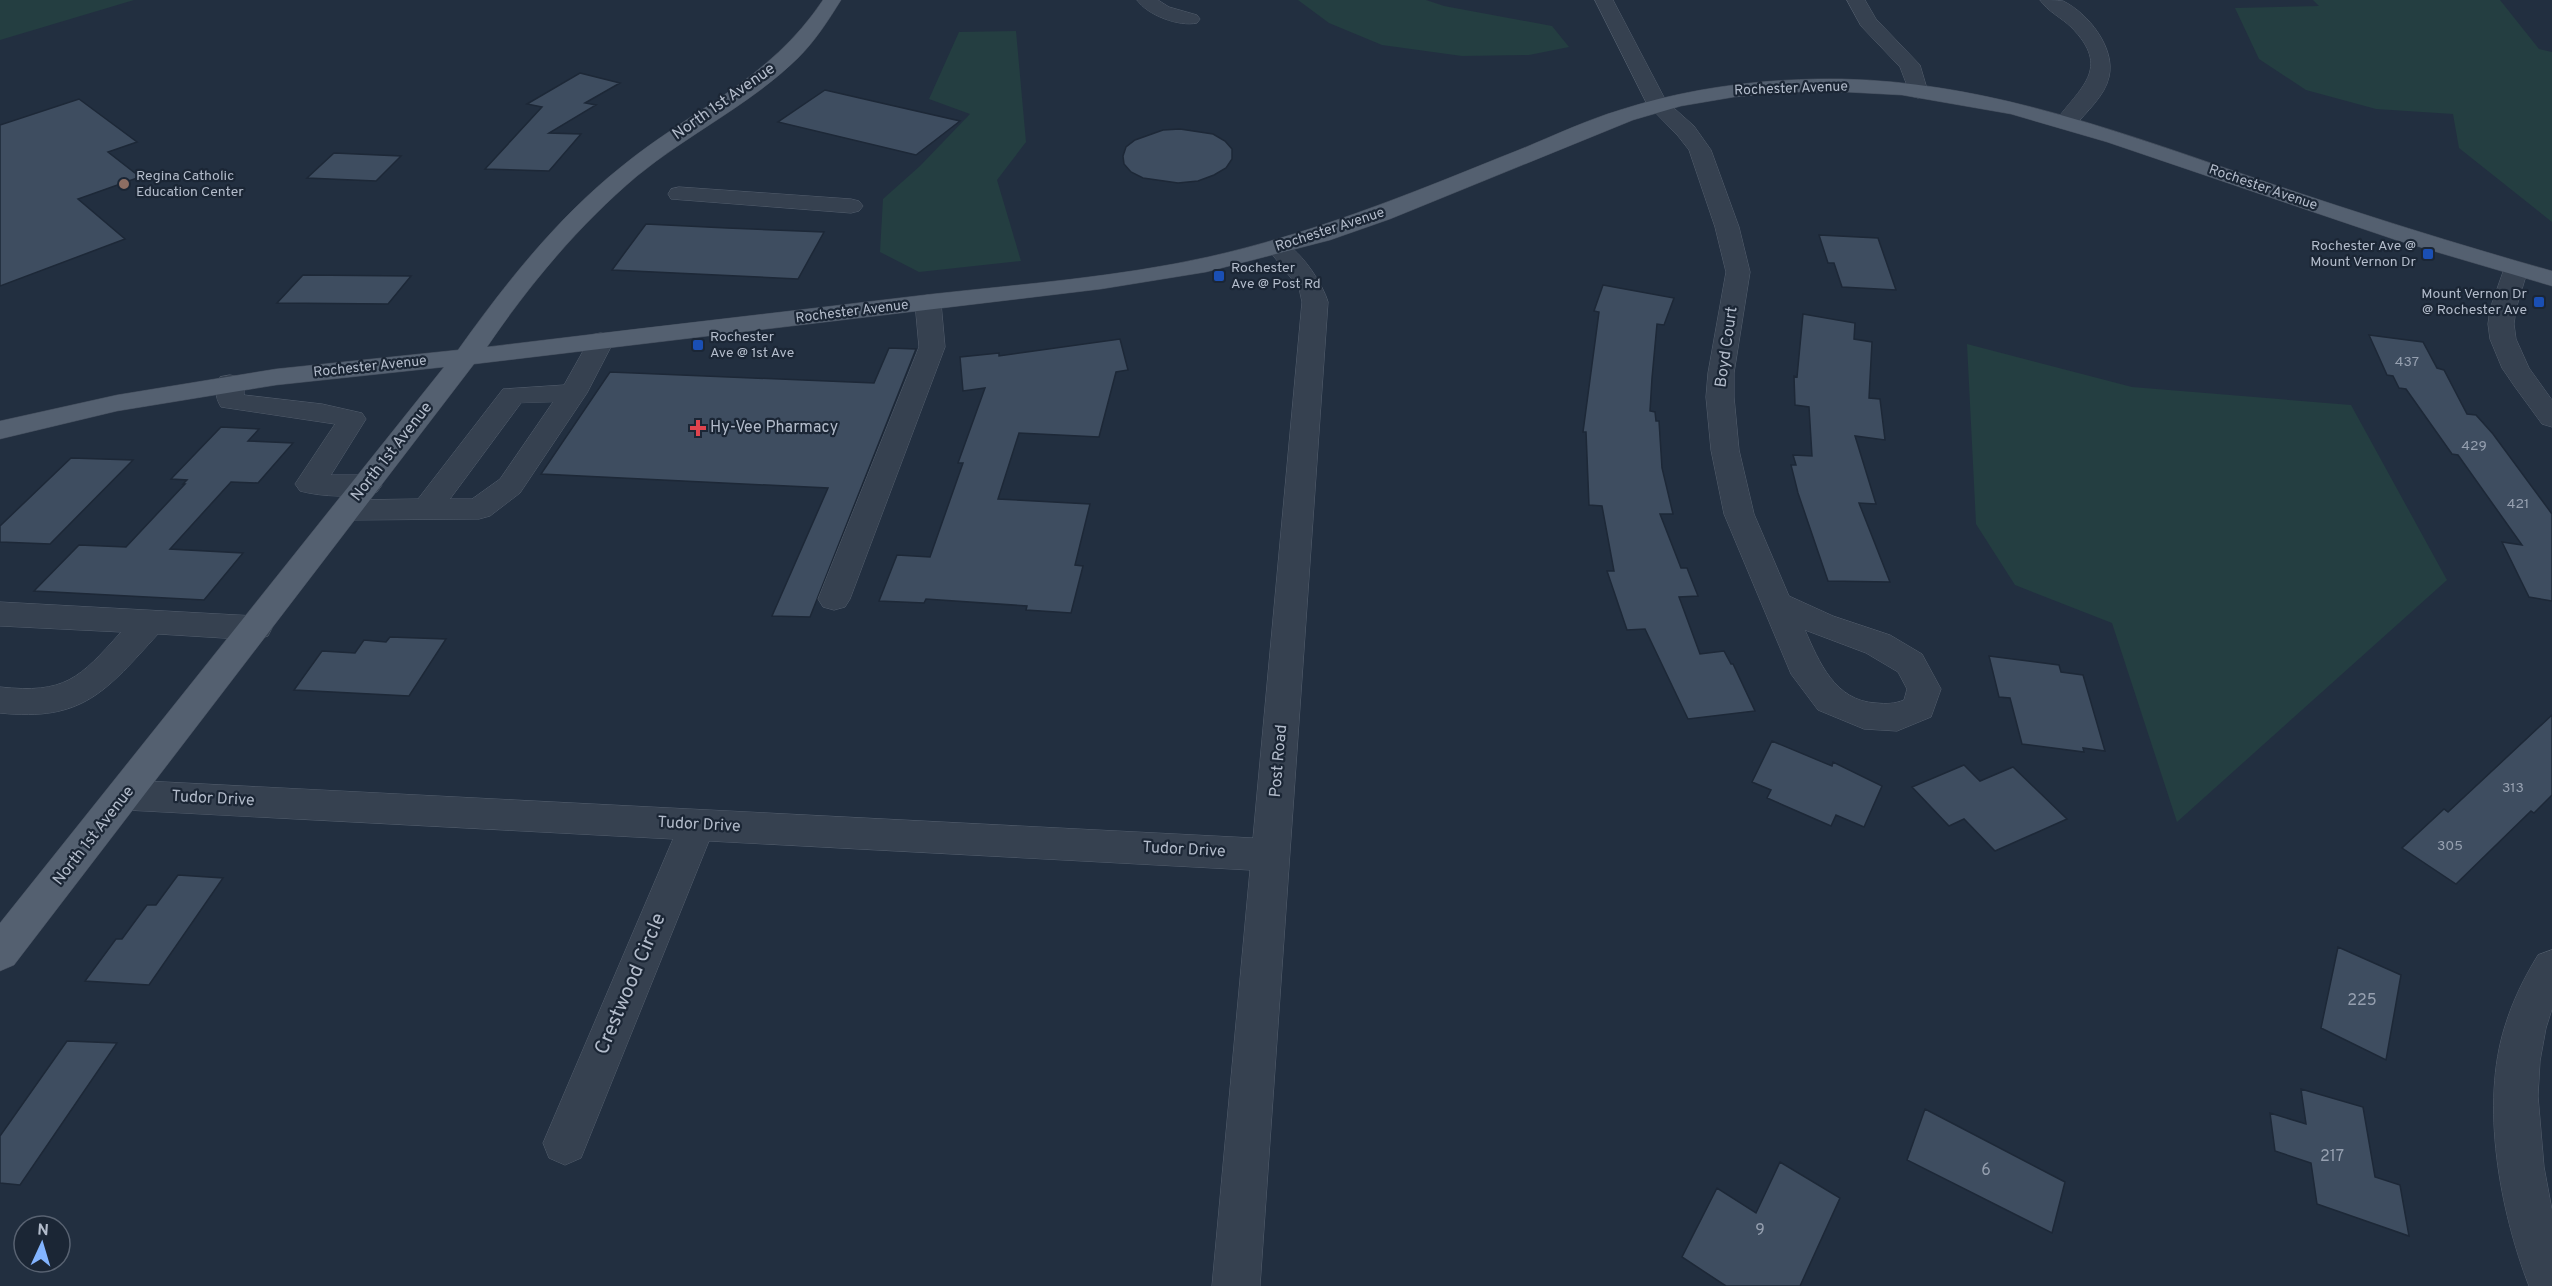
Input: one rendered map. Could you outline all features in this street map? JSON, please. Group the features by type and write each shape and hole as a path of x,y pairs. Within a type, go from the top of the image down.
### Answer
{"main road":[{"name":"North 1st Avenue","path":"0,953 256,628 496,315 565,232 594,202 638,164 770,72 804,39 824,14 831,0"},
{"name":"Rochester Avenue","path":"0,430 117,403 230,383 1154,275 1279,248 1382,214 1625,115 1658,104 1720,92 1788,86 1852,86 1918,92 1985,103 2066,122 2339,214 2552,279"}],"street":[{"path":"1146,0 1162,11 1190,19"},
{"name":"Boyd Court","path":"1604,0 1658,104 1686,131 1700,150 1727,227 1738,272 1721,373 1720,398 1725,450 1739,514 1776,603"},
{"path":"1856,0 1868,22 1910,65 1918,92"},
{"path":"2049,0 2071,17 2089,36 2097,50 2100,64 2099,78 2092,91 2066,122"},
{"path":"679,194 851,206"},
{"name":"Post Road","path":"1236,1286 1315,302 1311,287 1279,248"},
{"path":"2516,269 2511,290 2502,311 2503,332 2510,356 2542,393 2552,418"},
{"path":"834,599 932,347 928,303"},
{"path":"230,383 231,401 268,408 327,412 352,419 310,483 357,498 426,510 479,509 510,486 573,393 602,341"},
{"path":"426,510 513,395 573,393"},
{"path":"0,614 256,628"},
{"path":"0,700 30,702 56,700 77,692 102,672 150,622"},
{"name":"Tudor Drive","path":"126,795 1271,855"},
{"name":"Crestwood Circle","path":"565,1143 697,825"},
{"path":"2552,968 2543,980 2523,1032 2516,1095 2522,1169 2534,1234 2552,1284"}],"green space":[{"path":"0,0 134,0 0,40"},
{"path":"1298,0 1426,0 1444,6 1552,26 1569,47 1529,55 1462,56 1382,45 1329,23"},
{"path":"2313,0 2500,0 2539,49 2552,52 2552,222 2459,148 2453,114 2376,109 2306,90 2259,59 2235,8 2319,6"},
{"path":"1016,31 1026,142 997,180 1021,261 919,272 880,252 883,199 920,166 970,114 929,99 959,32"},
{"path":"1967,344 2132,387 2351,405 2447,580 2177,822 2112,623 2015,585 1976,524"}],"building":[{"path":"580,73 620,83 585,103 596,105 549,133 581,134 549,171 485,169 542,107 527,104"},
{"path":"825,90 960,121 916,155 778,122"},
{"path":"79,99 137,142 108,152 140,177 78,199 125,239 0,286 0,125"},
{"path":"1180,129 1213,134 1225,141 1232,149 1232,159 1226,168 1198,181 1178,183 1143,178 1131,172 1124,164 1123,156 1126,147 1135,140 1163,130"},
{"path":"334,153 401,156 376,181 307,178"},
{"path":"646,224 824,232 798,279 612,270"},
{"path":"1819,235 1878,238 1896,290 1842,287 1834,263 1828,263"},
{"path":"303,275 411,276 388,304 277,303"},
{"path":"1603,285 1674,298 1664,325 1657,324 1652,378 1650,411 1655,412 1656,421 1659,421 1662,468 1673,514 1660,514 1681,568 1687,568 1698,596 1679,597 1700,654 1724,651 1733,664 1755,711 1688,719 1645,629 1627,630 1607,571 1614,571 1602,506 1589,505 1586,432 1583,432 1599,312 1594,311"},
{"path":"1803,314 1855,323 1854,339 1872,342 1869,398 1880,399 1885,440 1855,436 1876,504 1859,503 1890,582 1828,581 1798,493 1791,465 1796,465 1793,455 1812,456 1809,407 1795,405 1794,376 1797,377"},
{"path":"2369,335 2423,342 2437,368 2444,370 2467,414 2476,415 2493,434 2552,514 2552,601 2529,597 2502,542 2522,545 2458,455 2452,454 2406,389 2399,388 2393,376 2387,375"},
{"path":"1120,339 1128,370 1116,372 1099,437 1019,433 998,499 1090,504 1075,565 1083,566 1071,613 1026,610 1027,606 926,599 924,603 879,601 897,555 930,557 963,463 958,463 985,388 963,391 960,357 999,353 999,356"},
{"name":"Hy-Vee Pharmacy","path":"889,348 916,349 810,617 772,616 828,488 541,474 610,372 874,383"},
{"path":"221,427 259,429 248,441 293,443 258,483 231,482 170,549 243,553 204,600 34,591 79,545 126,547 185,484 183,484 187,480 171,479"},
{"path":"71,458 133,460 50,544 0,542 0,526"},
{"path":"390,637 446,639 409,696 294,690 322,651 355,653 364,640 386,642"},
{"path":"1989,656 2059,665 2061,672 2083,675 2105,751 2083,748 2084,752 2022,744 2010,698 1999,697"},
{"path":"2552,715 2552,795 2534,813 2531,811 2456,884 2402,848 2444,809 2448,812"},
{"path":"1772,741 1832,766 1833,762 1882,786 1864,827 1836,815 1831,826 1767,798 1771,790 1752,782"},
{"path":"1964,765 1980,781 2013,767 2067,819 1995,851 1964,819 1949,826 1912,787"},
{"path":"178,875 223,878 149,985 85,981 116,939 122,939 147,905 156,905"},
{"path":"2338,947 2401,975 2386,1060 2321,1028"},
{"path":"67,1041 117,1043 20,1185 0,1183 0,1136"},
{"path":"2301,1089 2363,1107 2375,1177 2400,1185 2409,1236 2317,1204 2311,1163 2275,1151 2270,1113 2306,1124"},
{"path":"1925,1109 2065,1182 2052,1233 1907,1160"},
{"path":"1780,1162 1840,1198 1800,1286 1726,1286 1682,1257 1717,1188 1756,1213"}],"place":[{"name":"Regina Catholic Education Center","path":"124,184"},
{"name":"Rochester Ave @ Mount Vernon Dr","path":"2428,254"},
{"name":"Rochester Ave @ Post Rd","path":"1219,276"},
{"name":"Mount Vernon Dr @ Rochester Ave","path":"2539,302"},
{"name":"Rochester Ave @ 1st Ave","path":"698,345"},
{"name":"Hy-Vee Pharmacy","path":"698,428"}]}
